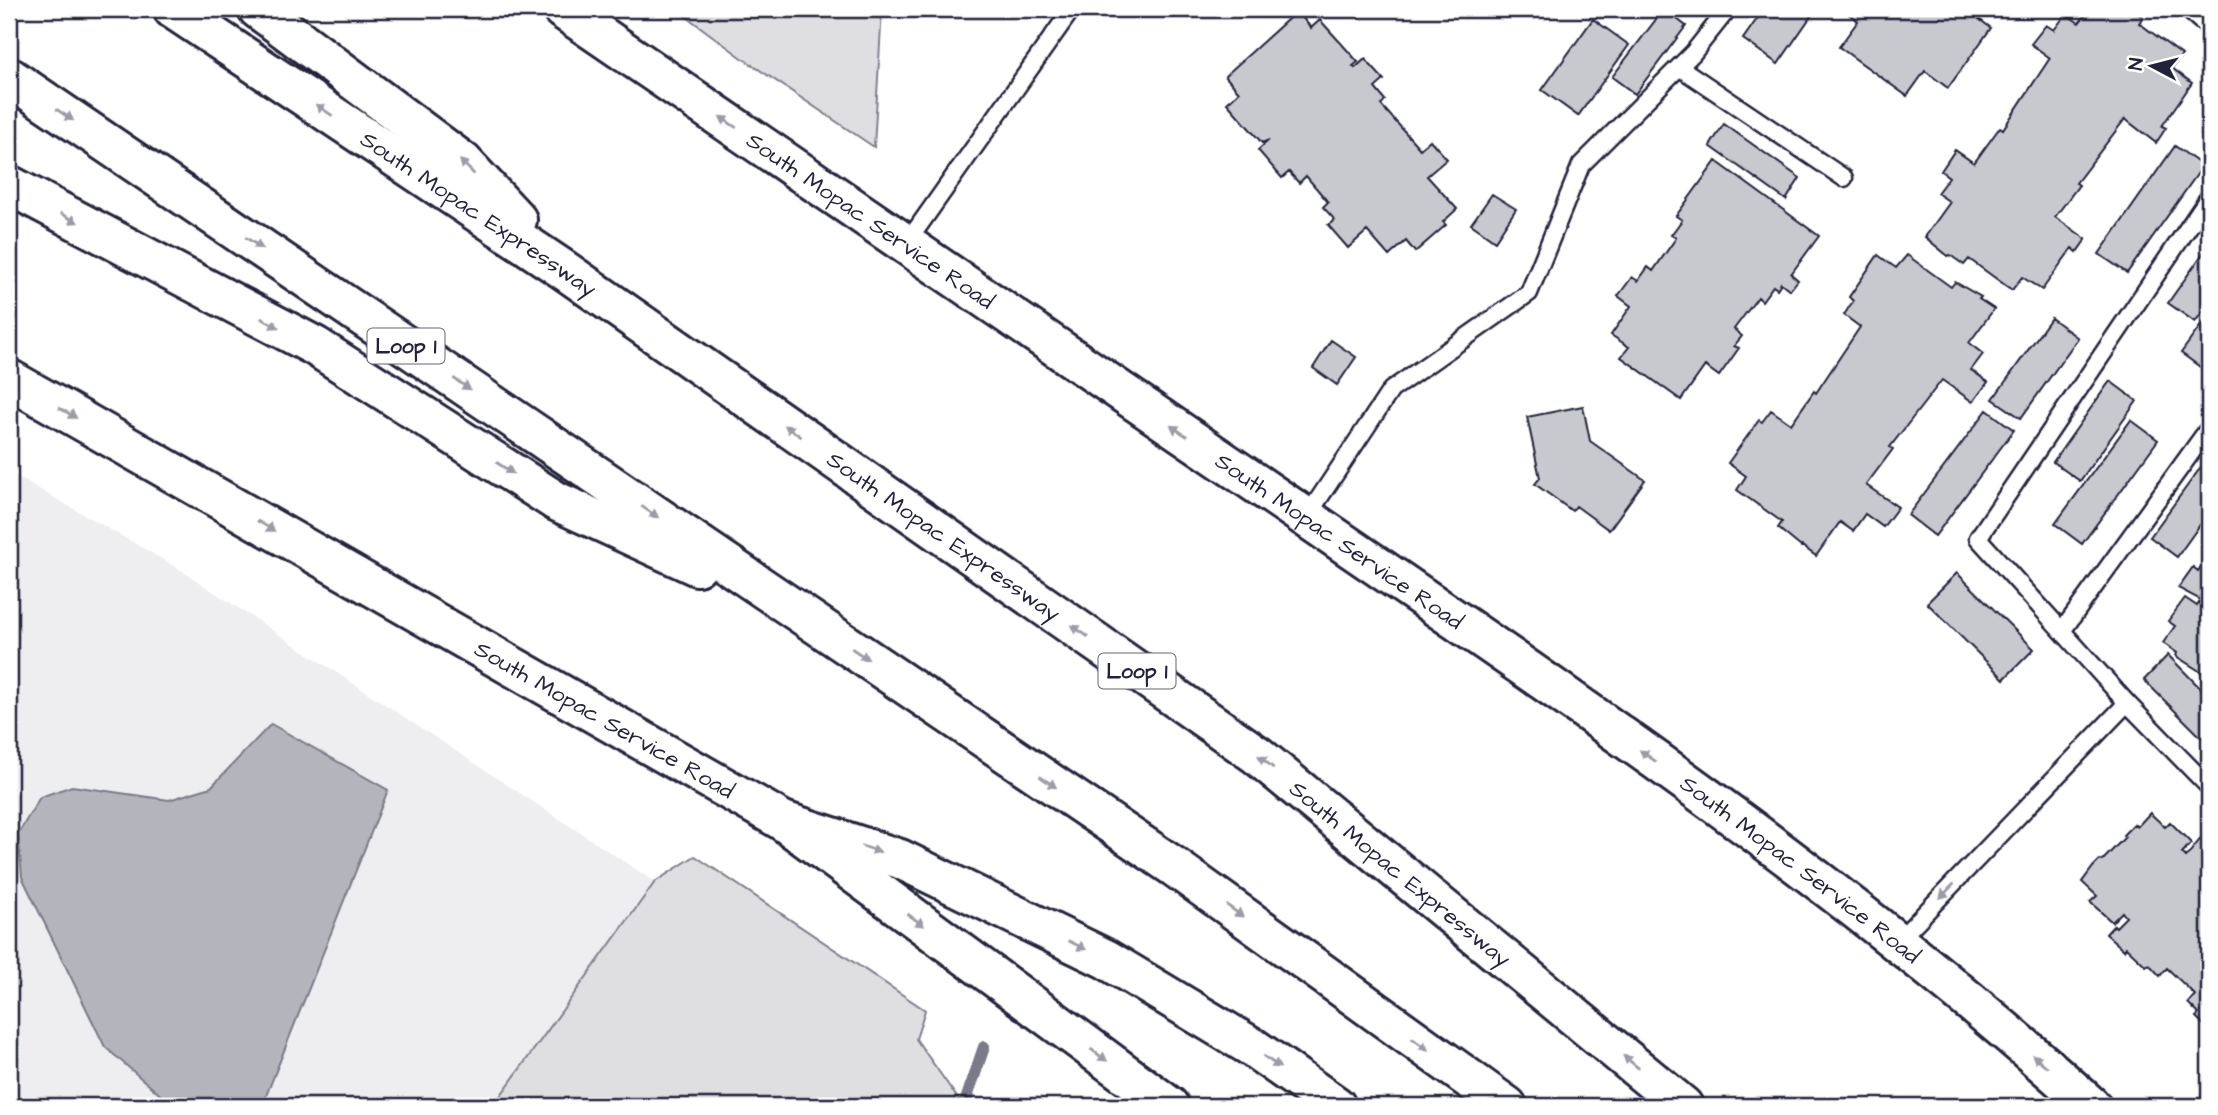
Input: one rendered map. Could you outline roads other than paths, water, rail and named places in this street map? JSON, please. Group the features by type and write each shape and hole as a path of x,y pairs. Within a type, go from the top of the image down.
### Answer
{"main road":[{"name":"South Mopac Expressway","path":"173,9 564,270 1257,755 1683,1106"},
{"path":"258,9 463,162 564,270"},
{"name":"South Mopac Service Road","path":"562,9 1461,623 1703,795 1898,941 2091,1106"},
{"name":"Loop 1","path":"9,77 1173,866 1507,1106"},
{"path":"9,185 315,346 556,501 803,616"},
{"name":"South Mopac Service Road","path":"9,379 783,821 1169,1106"},
{"path":"783,821 901,859 1106,959 1252,1047 1336,1106"}],"lane":[{"path":"906,244 1072,9"},
{"path":"1306,518 1391,390 1529,293 1581,165 1679,67 1728,9"},
{"path":"2187,9 2209,28"},
{"path":"1679,67 1844,178"},
{"path":"2209,197 1978,538 2127,703 2209,787"},
{"path":"2062,631 2209,428"},
{"path":"1898,941 2127,703"}],"waterway":[{"path":"964,1106 984,1047"}]}
